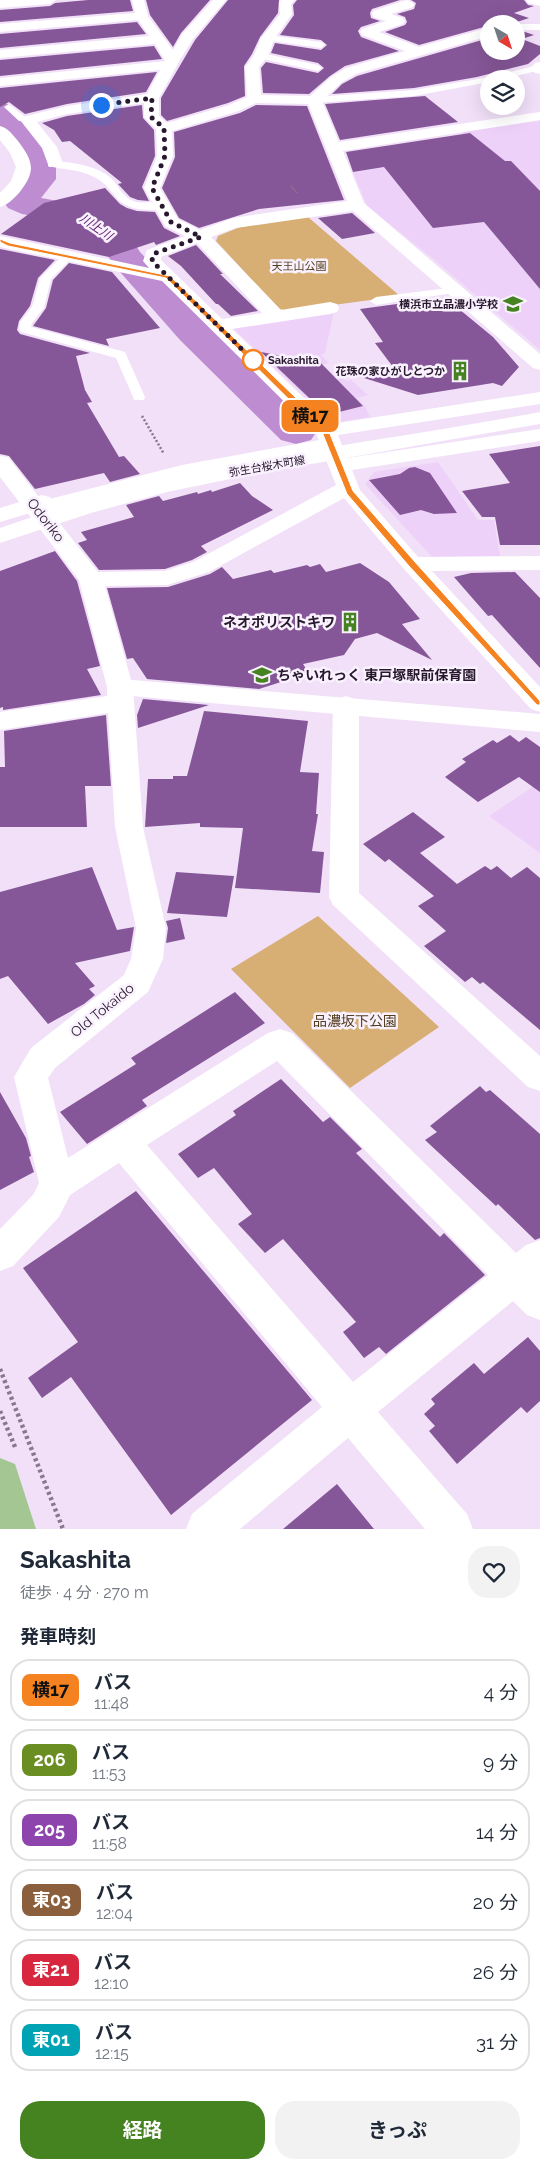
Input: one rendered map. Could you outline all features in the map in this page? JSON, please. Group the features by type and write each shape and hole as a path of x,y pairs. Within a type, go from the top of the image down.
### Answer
{"main road":[{"path":"0,1479 15,1529"}],"street":[{"path":"0,4 50,0"},
{"path":"138,0 142,16 160,39 171,62"},
{"path":"220,0 187,37 152,98 151,117 164,128 165,156 152,188 171,222 201,237 276,316"},
{"path":"254,99 252,67 261,56 268,38 286,14 285,3 289,0"},
{"path":"532,0 540,2"},
{"path":"377,3 401,6 378,14 398,21 367,32 416,52"},
{"path":"0,28 142,16"},
{"path":"164,128 234,108 254,99 314,100 336,80 351,71 480,34"},
{"path":"0,54 160,39"},
{"path":"0,82 171,62"},
{"path":"28,166 54,164 49,147 27,120 67,110 152,98"},
{"path":"314,100 357,205 540,364"},
{"path":"333,148 540,116"},
{"path":"0,131 28,166"},
{"path":"0,202 18,186 28,166"},
{"path":"357,205 234,223 153,254 152,261 164,276 218,325 328,437 344,477 412,564 540,703"},
{"path":"0,241 122,269 164,276"},
{"path":"218,325 330,308"},
{"path":"36,508 175,472 328,437 540,398"},
{"name":"弥生台桜木町線","path":"0,536 107,500 168,485 540,412"},
{"name":"弥生台桜木町線","path":"0,515 158,472 241,455 540,418"},
{"path":"91,579 167,578 201,567 344,477 540,435"},
{"name":"Odoriko","path":"0,462 91,579"},
{"path":"412,564 540,563"},
{"name":"Old Tokaido","path":"57,1184 31,1077 43,1058 137,983 147,958 151,928 129,827 121,694 91,579"},
{"path":"0,721 121,694 346,705 540,723"},
{"path":"346,705 344,897 540,1076"},
{"path":"0,1254 46,1206 57,1184 280,1042 531,1278 350,1409 208,1529"},
{"path":"123,1143 452,1529"}],"lane":[{"path":"525,27 540,27"},
{"path":"268,38 321,45"},
{"path":"261,56 318,68"},
{"path":"525,71 539,68"},
{"path":"314,100 414,93 480,81"},
{"path":"10,107 27,120"},
{"path":"54,164 71,165 93,161"},
{"path":"71,165 104,178 113,186 114,191 127,202 145,208 162,206"},
{"path":"67,257 46,278 38,308 26,322 25,329 77,343 96,351 121,355 139,396"},
{"path":"376,302 456,290"}],"path":[{"path":"139,396 132,400 175,472"},
{"path":"0,1369 63,1529"}],"shaded area":[{"path":"540,121 540,350 432,258 367,206 353,172 485,153 461,132"},
{"path":"334,311 325,353 321,355 329,363 321,365 336,379 351,380 368,395 357,398 365,406 370,417 340,422 330,420 234,329 239,325"},
{"path":"438,462 478,520 494,520 500,556 432,557 365,484 374,472"},
{"path":"540,782 540,853 489,816"}],"green space":[{"name":"天王山公園","path":"308,217 400,296 289,311 279,309 216,241 218,236 240,227"},
{"name":"品濃坂下公園","path":"318,916 439,1027 350,1088 231,969"}],"building":[{"path":"88,0 130,0 133,11 0,22 0,10 50,6 55,3"},
{"path":"146,0 210,0 181,33 173,47 150,15"},
{"path":"228,0 279,0 278,13 260,37 244,66 245,96 167,121 161,115 161,98 195,40"},
{"path":"297,0 400,0 372,9 370,13 371,18 380,21 361,27 358,31 361,37 399,51 345,66 309,94 263,93 261,68 266,62 318,73 324,68 318,63 271,53 275,43 321,50 327,45 321,40 280,35 294,15 293,5"},
{"path":"411,0 524,0 528,5 534,6 514,13 520,15 480,15 480,28 419,45 385,32 405,25 407,22 405,17 397,14 414,9 416,3"},
{"path":"137,22 146,34 0,48 0,34"},
{"path":"525,32 534,35 525,38"},
{"path":"525,40 540,46 540,54 528,64 504,70 480,70 480,76 477,77 414,88 332,94 342,84 357,76 480,41 480,60 525,60"},
{"path":"154,46 162,59 0,76 0,60"},
{"path":"157,72 146,92 67,104 25,114 9,102 0,107 0,88"},
{"path":"425,96 458,122 340,140 325,104"},
{"path":"142,105 143,118 154,130 155,156 142,187 149,201 130,197 118,184 122,183 70,141 62,142 54,130 42,123 67,116"},
{"path":"256,105 307,106 344,200 259,209 199,228 179,218 162,188 175,157 174,132 240,113"},
{"path":"470,133 505,161 511,161 540,191 540,289 484,222 433,228 384,167 353,172 346,152"},
{"path":"105,188 120,204 127,208 137,211 155,212 164,228 180,236 156,245 154,242 109,257 1,234 44,203"},
{"path":"352,213 375,233 342,239 318,218"},
{"path":"196,245 223,274 220,274 258,311 231,316 216,304 181,266 168,256"},
{"path":"0,249 55,260 38,278 30,306 19,321 17,330 20,334 90,353 76,356 85,390 92,402 87,403 119,457 124,456 140,474 110,482 104,473 35,489 9,456 0,454"},
{"path":"69,263 112,272 160,328 106,339 109,346 33,326 46,308 53,280"},
{"path":"449,297 459,309 493,337 519,367 502,386 493,383 418,395 361,377 393,367 375,343 383,342 360,309"},
{"path":"261,352 298,359 314,356 363,406 327,415"},
{"path":"540,446 540,545 500,545 495,517 482,517 462,491 510,483 489,454"},
{"path":"415,467 430,473 457,513 434,514 421,510 400,515 369,480 400,474 409,468"},
{"path":"240,483 252,496 273,510 201,546 207,552 192,560 165,569 99,570 78,543 87,540 81,532 134,517 126,505 159,496 163,501 197,492 198,494 211,490 212,492"},
{"path":"55,551 77,581 100,666 87,669 101,695 3,710 3,707 0,708 0,571"},
{"path":"360,563 389,582 420,619 402,624 432,660 377,633 355,639 344,655 303,664 309,673 259,689 147,679 133,658 127,659 107,588 168,587 210,574 222,567 233,579 271,570 274,573 307,565 310,567 320,564 326,572"},
{"path":"515,572 540,598 540,668 492,615 488,616 454,577 471,573"},
{"path":"143,699 209,705 138,728 137,715"},
{"path":"204,711 308,721 300,772 319,773 316,814 318,814 312,851 324,852 320,893 235,888 243,828 200,827 200,823 145,827 148,779 173,779 173,776 187,776"},
{"path":"106,715 111,786 85,786 87,827 0,827 0,767 5,767 4,731"},
{"path":"510,735 519,742 526,737 540,747 540,792 519,777 478,802 445,777 466,762 462,759 493,740 497,743"},
{"path":"413,812 445,837 420,853 457,884 485,866 491,870 497,866 511,878 527,867 540,878 540,1030 483,982 480,984 472,977 465,982 424,946 446,931 418,906 434,896 389,859 385,862 363,844"},
{"path":"92,867 117,930 134,927 130,951 75,963 95,986 89,989 95,995 84,1004 48,1024 8,976 0,979 0,892"},
{"path":"176,872 234,876 227,917 167,913"},
{"path":"180,918 185,939 166,943 168,928 166,921"},
{"path":"235,992 265,1023 142,1100 147,1106 87,1144 60,1112 136,1064 131,1058"},
{"path":"281,1079 323,1122 330,1117 362,1149 356,1153 440,1237 444,1233 485,1275 386,1354 379,1347 364,1358 343,1332 356,1322 283,1239 265,1253 238,1224 252,1214 214,1168 198,1178 178,1154 236,1115 233,1111"},
{"path":"480,1086 486,1092 490,1090 540,1134 540,1238 535,1240 498,1204 496,1206 425,1140 437,1132 430,1126"},
{"path":"0,1092 26,1138 34,1172 0,1190"},
{"path":"136,1191 312,1400 171,1515 71,1377 42,1398 28,1378 78,1342 23,1268"},
{"path":"528,1337 540,1351 540,1401 527,1413 521,1407 457,1464 429,1431 435,1426 424,1414 435,1404 431,1399 474,1363 484,1374"},
{"path":"337,1484 374,1529 283,1529"}],"waterway":[{"name":"川上川","path":"0,111 40,151 40,179 20,201 34,207 80,214 116,240 125,257 194,332 296,431"}],"bus line":[{"name":"横17","path":"0,241 122,269 168,277 326,431 350,492 412,564 540,703"}],"place":[{"name":"横浜市立品濃小学校","path":"513,304"},
{"name":"Sakashita","path":"253,360"},
{"name":"花珠の家ひがしとつか","path":"460,371"},
{"name":"ネオポリストキワ","path":"350,622"},
{"name":"ちゃいれっく 東戸塚駅前保育園","path":"262,675"}],"route":[{"path":"101,105 152,98 151,117 164,128 165,156 152,188 171,222 201,237 153,254 152,261 258,365 253,360"}]}
